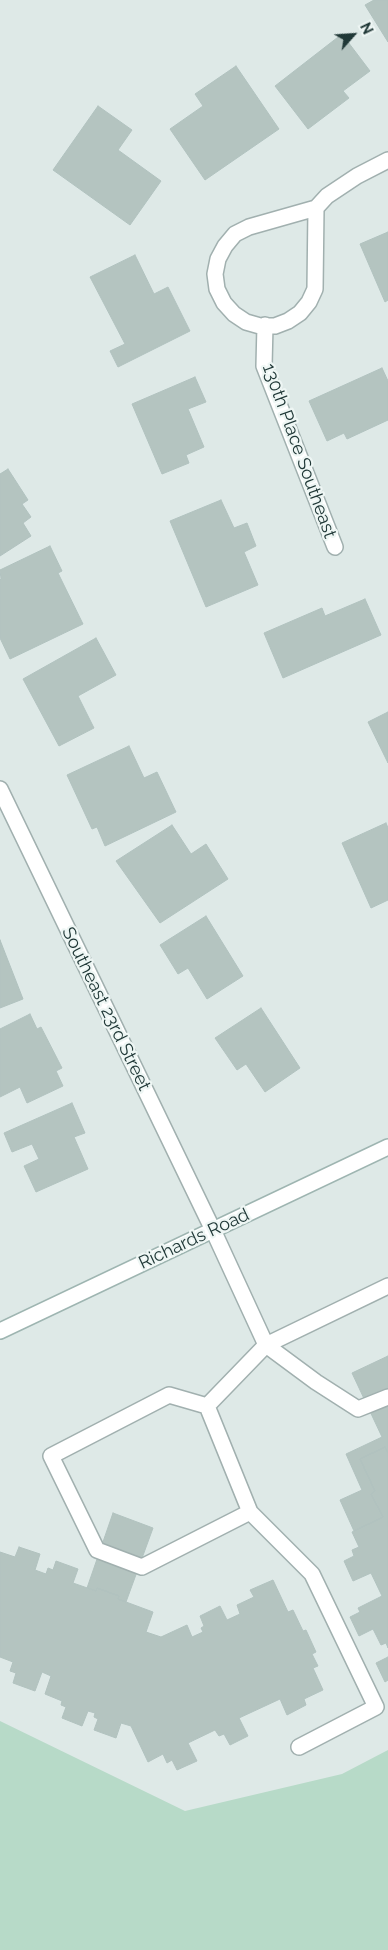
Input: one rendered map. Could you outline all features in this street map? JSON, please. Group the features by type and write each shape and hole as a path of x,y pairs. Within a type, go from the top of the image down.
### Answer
{"street":[{"path":"316,208 315,289 309,302 300,313 288,321 275,326 246,322 234,314 224,303 217,289 215,274 218,259 224,246 235,234 249,227 316,208 327,196 357,176 388,160"},
{"name":"130th Place Southeast","path":"265,325 264,366 334,548"},
{"name":"Southeast 23rd Street","path":"0,789 213,1230 266,1345"},
{"name":"Richards Road","path":"0,1331 388,1147"},
{"path":"207,1406 266,1345 388,1286"},
{"path":"266,1345 316,1382 358,1409 388,1397"},
{"path":"207,1406 169,1395 51,1456 97,1550 142,1567 250,1512"},
{"path":"207,1406 250,1512 312,1574 376,1707 299,1747"}],"green space":[{"path":"0,1721 185,1811 342,1774 388,1750 388,1950 0,1950"}],"building":[{"path":"374,0 388,0 388,42 365,5"},
{"path":"342,34 370,71 343,91 349,98 308,129 275,86"},
{"path":"236,66 279,129 205,180 170,129 203,106 195,94"},
{"path":"98,106 132,130 118,150 161,181 130,225 53,170"},
{"path":"388,232 388,300 385,302 360,244"},
{"path":"135,255 154,294 168,287 190,331 118,367 110,351 125,344 90,277"},
{"path":"382,368 388,381 388,420 347,439 344,433 327,441 309,401"},
{"path":"195,377 206,402 188,409 204,447 186,455 189,463 162,474 132,404"},
{"path":"8,469 28,500 22,504 31,517 23,523 31,536 0,556 0,474"},
{"path":"221,500 234,528 247,523 256,546 244,552 258,585 206,607 170,521"},
{"path":"50,546 62,571 58,573 83,624 10,659 0,638 0,570"},
{"path":"365,599 381,635 283,678 264,633 322,608 325,616"},
{"path":"96,638 116,675 78,696 94,728 59,746 23,679"},
{"path":"388,712 388,763 368,722"},
{"path":"129,746 144,778 157,772 176,812 105,846 97,827 92,829 67,775"},
{"path":"386,823 388,828 388,900 371,908 342,843"},
{"path":"172,825 191,854 206,844 228,879 160,923 116,861"},
{"path":"206,916 243,976 207,999 188,968 178,974 160,945"},
{"path":"0,940 23,999 0,1008"},
{"path":"261,1008 300,1068 265,1092 246,1064 237,1070 215,1038"},
{"path":"30,1014 37,1029 41,1027 62,1068 56,1071 63,1086 27,1103 20,1087 0,1097 0,1029"},
{"path":"72,1103 85,1133 74,1137 88,1169 36,1192 24,1166 39,1159 32,1144 12,1152 4,1133"},
{"path":"388,1356 388,1453 385,1447 360,1459 375,1491 371,1494 383,1517 354,1531 340,1500 362,1490 346,1454 382,1437 352,1373"},
{"path":"385,1447 388,1453 388,1648 386,1643 381,1645 373,1629 359,1636 350,1617 360,1612 358,1608 382,1596 371,1573 353,1581 344,1561 354,1556 352,1550 359,1547 352,1532 383,1517 371,1494 375,1491 360,1459"},
{"path":"113,1513 153,1528 126,1602 118,1599 119,1596 97,1588 96,1591 87,1588"},
{"path":"19,1547 40,1554 35,1570 46,1574 48,1568 53,1570 56,1561 78,1569 73,1583 96,1591 97,1588 119,1596 118,1599 153,1612 146,1632 161,1637 187,1625 192,1637 203,1632 201,1628 204,1626 200,1616 220,1606 227,1620 240,1614 237,1605 254,1597 250,1590 273,1580 288,1612 293,1610 303,1631 306,1630 316,1652 312,1654 318,1666 313,1668 323,1690 304,1699 306,1705 287,1715 280,1699 239,1718 248,1736 230,1745 224,1734 219,1736 215,1730 188,1743 197,1761 177,1770 172,1760 167,1763 163,1754 148,1762 131,1726 121,1723 116,1738 94,1730 98,1719 94,1717 95,1713 88,1711 82,1726 62,1718 66,1707 61,1705 62,1701 45,1694 51,1676 42,1672 35,1691 13,1683 16,1673 10,1671 13,1662 0,1657 0,1552 15,1557"},
{"path":"388,1657 388,1680 385,1682 376,1663"}]}
